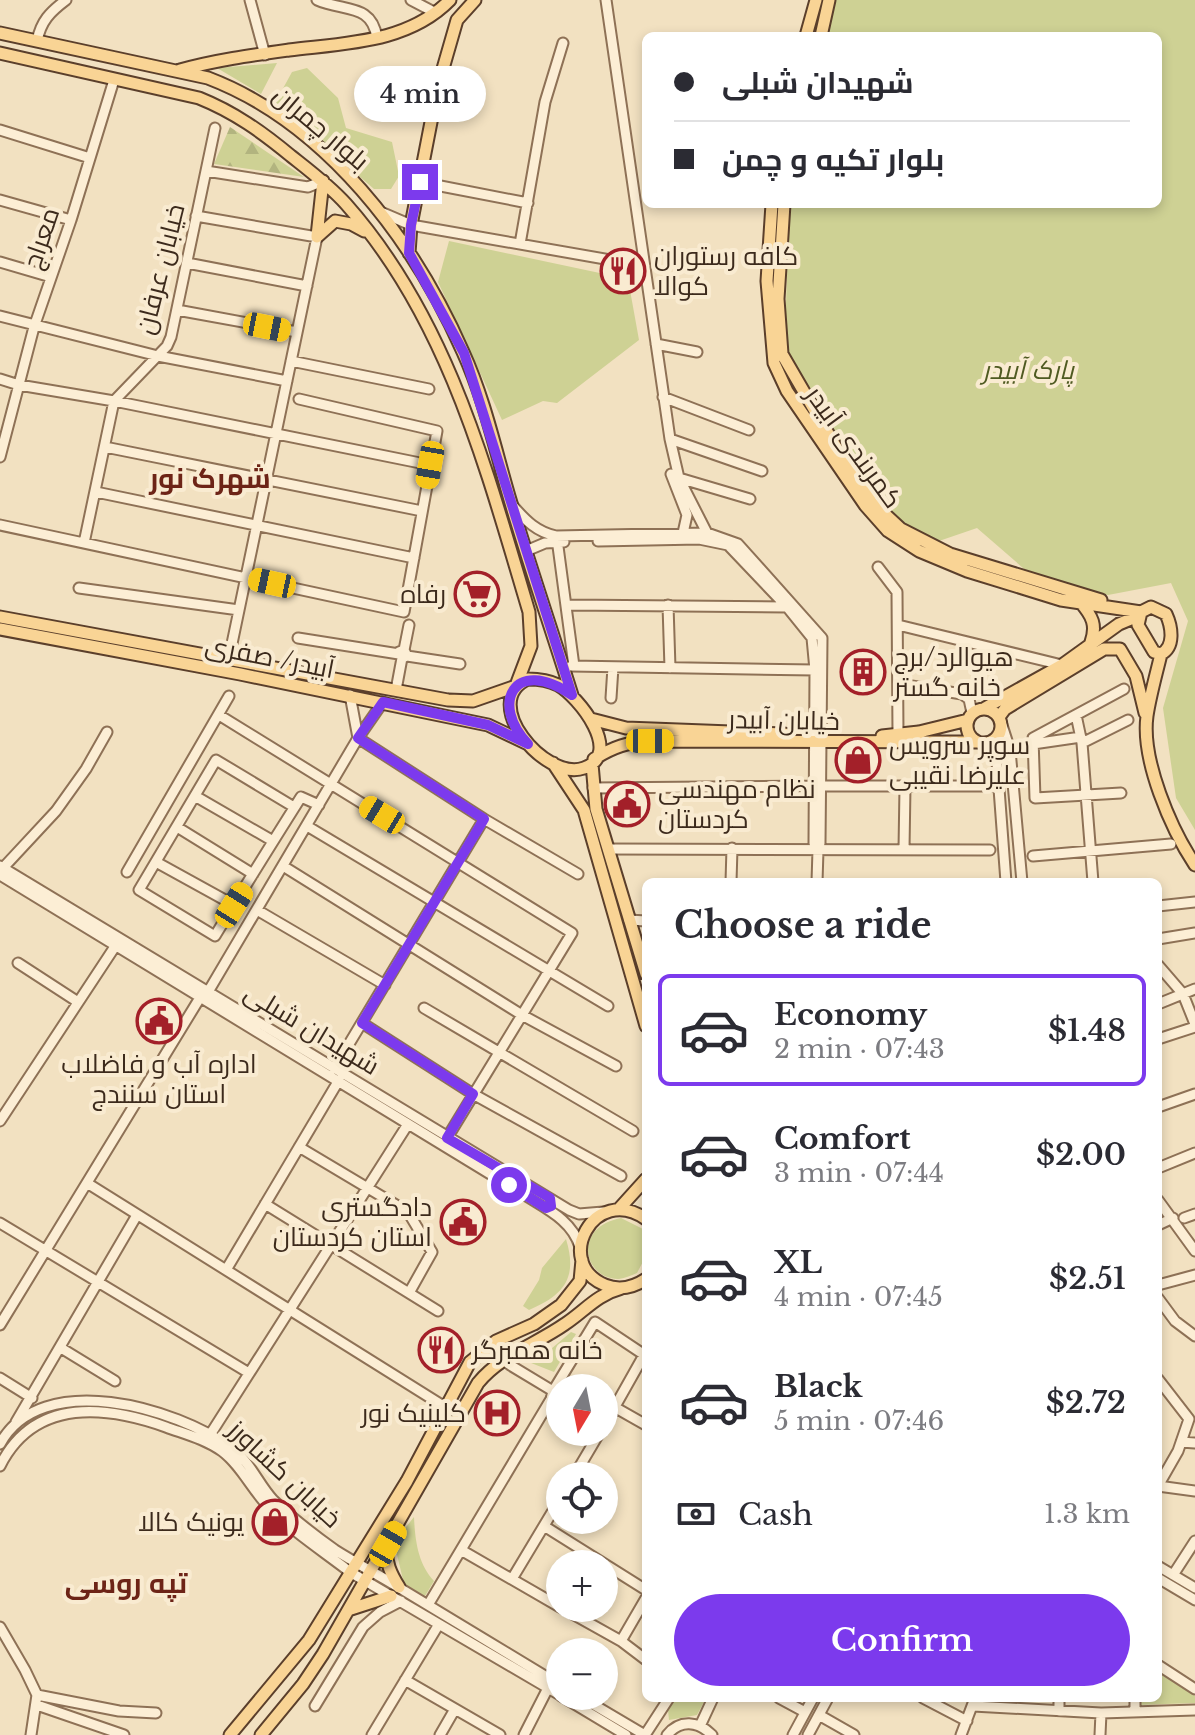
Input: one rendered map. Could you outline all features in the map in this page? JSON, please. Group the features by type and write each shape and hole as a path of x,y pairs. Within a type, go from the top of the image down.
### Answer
{"main road":[{"path":"457,20 475,0"},
{"path":"807,32 816,0"},
{"path":"822,32 829,0"},
{"path":"176,71 217,60 377,38 419,23 448,2 456,11 457,20 438,86 411,225 409,253"},
{"name":"بلوار چمران","path":"0,33 176,71 231,87 269,109 338,165 409,253 464,353 572,695"},
{"name":"بلوار چمران","path":"0,53 199,98 222,107 253,125 346,203 394,267 430,326 458,391 529,612 529,654 516,685"},
{"path":"317,237 323,181"},
{"name":"کمربندی آبیدر","path":"772,208 767,281 774,363 787,391 865,505 888,531 919,551 1018,588 1139,614"},
{"name":"کمربندی آبیدر","path":"784,208 778,299 782,354 840,454 874,504 901,529 950,554 1102,600 1108,605"},
{"path":"317,237 335,221 351,224 370,234"},
{"path":"1081,603 1094,622 1095,632 1090,643"},
{"path":"1139,614 1138,625 1148,644 1154,652 1166,652 1171,629 1166,614 1151,607 1119,624 1062,665 970,717 970,736 982,743 996,739 1005,709 1104,649 1120,649 1136,676 1157,787 1170,823 1195,865"},
{"name":"آبیدر/ صفری","path":"0,617 464,702 484,698 516,685"},
{"name":"آبیدر/ صفری","path":"0,629 383,702 488,725 528,744"},
{"path":"531,635 536,641 544,641 550,636 550,629"},
{"path":"1146,719 1161,654"},
{"path":"553,763 568,769 581,769 593,762 598,754 599,740 591,719 572,695 542,679 528,679 516,685 511,694 510,708 515,723 528,744 553,763 590,810 608,849 642,961"},
{"path":"985,708 1001,721"},
{"name":"خیابان آبیدر","path":"593,762 611,748 628,742 818,739 898,734 970,717"},
{"name":"خیابان آبیدر","path":"591,719 626,728 818,739 982,743"},
{"path":"593,762 590,810 642,1011"},
{"path":"230,1735 309,1640 407,1481 459,1378 480,1351 550,1315 568,1299 580,1281 581,1254 588,1226 612,1211 642,1183"},
{"path":"612,1211 629,1210 642,1217"},
{"path":"581,1254 593,1278 601,1284 622,1288"},
{"path":"263,1733 303,1684 350,1609 478,1383 490,1368 556,1330 600,1295 642,1283"},
{"path":"568,1299 581,1303 579,1313"},
{"path":"350,1609 397,1595 386,1557 388,1544"}],"street":[{"path":"37,41 40,25 52,10 66,0"},
{"path":"250,0 265,55"},
{"path":"317,0 366,14 375,23 377,38"},
{"path":"411,0 434,12"},
{"path":"606,0 670,439 679,478 707,533"},
{"path":"520,244 545,102 563,43"},
{"name":"معراج","path":"0,457 34,327 114,80"},
{"name":"خیابان عرفان","path":"114,401 158,356 171,337 215,128"},
{"path":"0,130 90,158"},
{"path":"206,171 308,187 323,181"},
{"path":"420,182 528,203"},
{"path":"0,200 71,220"},
{"path":"375,208 392,219 411,225 645,266"},
{"path":"196,216 317,237 229,658"},
{"path":"0,262 51,277"},
{"path":"187,263 307,286"},
{"path":"177,310 297,332"},
{"path":"0,316 158,356 287,381"},
{"path":"656,344 697,352"},
{"path":"291,361 429,389"},
{"path":"0,379 430,465"},
{"path":"663,397 749,430"},
{"path":"0,525 404,612 437,431 299,399"},
{"path":"84,543 114,401"},
{"path":"670,439 762,471"},
{"path":"670,439 671,473 687,515 683,533"},
{"path":"105,447 422,511"},
{"path":"679,478 750,499"},
{"path":"96,492 414,558"},
{"path":"512,504 528,523 557,539 699,539 728,545 812,638 818,739"},
{"path":"526,551 557,539 707,533 738,544 822,638 814,843 818,850 817,878"},
{"path":"557,539 568,605 573,666 815,670"},
{"path":"878,567 897,592 898,734"},
{"path":"79,588 239,610"},
{"path":"568,605 787,607"},
{"path":"668,605 670,668"},
{"path":"396,690 409,625"},
{"path":"898,625 1062,665"},
{"path":"298,638 460,664"},
{"path":"611,698 613,667"},
{"path":"899,684 962,694 969,699 970,717"},
{"path":"1121,793 1035,798 1033,738 1124,689"},
{"path":"350,695 358,738 484,819 578,874"},
{"path":"127,872 229,696"},
{"path":"0,1325 257,910 358,738 383,702"},
{"path":"219,715 572,933 447,1138"},
{"path":"1076,715 1081,740 1093,878"},
{"path":"1033,744 1081,740 1128,720"},
{"path":"1001,721 1010,750 1022,878"},
{"path":"1,874 56,811 86,769 107,732"},
{"path":"982,743 997,762 1006,878"},
{"path":"294,807 216,760 139,890 215,936 301,797 319,805"},
{"path":"593,788 999,786"},
{"path":"904,849 905,787"},
{"path":"195,796 273,841"},
{"path":"334,1069 484,819"},
{"path":"307,826 608,1006"},
{"path":"177,827 253,874"},
{"path":"1033,856 1171,844"},
{"path":"731,878 732,848"},
{"path":"608,849 990,850"},
{"path":"156,862 234,905"},
{"path":"283,866 522,1015 616,1066"},
{"name":"شهیدان شبلی","path":"1,874 116,945 205,994 408,1124 548,1203 579,1214 612,1211"},
{"name":"شهیدان شبلی","path":"1,874 334,1069 548,1203 577,1236 581,1254"},
{"path":"1162,906 1195,902"},
{"path":"257,910 385,985"},
{"path":"629,920 642,921"},
{"path":"1162,938 1195,933"},
{"path":"0,1121 116,945"},
{"path":"18,963 78,1002"},
{"path":"1162,970 1183,994 1195,1026 1162,1038"},
{"path":"1162,1002 1195,989"},
{"path":"424,1008 633,1131"},
{"path":"362,1023 473,1094 621,1176"},
{"path":"226,1270 339,1080"},
{"path":"1162,1106 1195,1094"},
{"path":"208,1438 408,1124"},
{"path":"299,1147 408,1212 432,1252 409,1293"},
{"path":"1162,1166 1195,1153"},
{"path":"87,1183 445,1407"},
{"path":"265,1204 438,1311"},
{"path":"1162,1205 1195,1251"},
{"path":"1184,1218 1195,1214"},
{"path":"15,1425 137,1215"},
{"path":"1162,1223 1173,1218"},
{"path":"0,1223 249,1373"},
{"path":"1162,1284 1195,1275"},
{"path":"0,1303 10,1309"},
{"path":"1162,1303 1175,1321 1195,1336"},
{"path":"567,1374 595,1322 642,1354"},
{"path":"61,1348 115,1381"},
{"path":"618,1404 642,1361"},
{"path":"510,1365 546,1392"},
{"path":"0,1378 32,1398"},
{"path":"1162,1384 1189,1419 1162,1478"},
{"name":"خیابان کشاورز","path":"4,1442 15,1425 60,1404 94,1400 155,1413 235,1450 273,1500 353,1567 439,1624 546,1687"},
{"path":"618,1409 642,1423"},
{"name":"خیابان کشاورز","path":"4,1442 49,1419 89,1410 128,1415 208,1438"},
{"path":"428,1605 546,1411"},
{"path":"0,1466 4,1442"},
{"path":"1181,1442 1195,1443"},
{"path":"1162,1487 1195,1491"},
{"path":"512,1579 546,1523"},
{"path":"544,1526 642,1587"},
{"path":"1173,1575 1195,1541"},
{"path":"461,1550 546,1599"},
{"path":"1162,1568 1195,1588"},
{"path":"1162,1580 1195,1600"},
{"path":"315,1706 363,1627 397,1595"},
{"name":"خیابان کشاورز","path":"397,1595 428,1605 546,1677"},
{"path":"621,1641 642,1605"},
{"path":"586,1622 642,1657"},
{"path":"372,1735 439,1624"},
{"path":"0,1627 25,1670 37,1700 31,1735"},
{"path":"1162,1668 1195,1689"},
{"path":"405,1680 500,1735"},
{"path":"524,1735 546,1692"},
{"path":"37,1700 156,1713"},
{"path":"37,1700 124,1735"},
{"path":"603,1710 645,1735 666,1702"},
{"path":"700,1726 711,1702"},
{"path":"786,1702 805,1712"},
{"path":"793,1735 811,1702"},
{"path":"808,1735 826,1702"},
{"path":"931,1702 967,1721"},
{"path":"961,1735 974,1702 1101,1713 1195,1710"},
{"path":"1059,1702 1059,1711"},
{"path":"1135,1702 1135,1712"},
{"path":"440,1735 455,1709"},
{"name":"خیابان کشاورز","path":"586,1710 626,1735"},
{"path":"660,1712 665,1735 679,1724 700,1726 712,1735"},
{"path":"1100,1735 1101,1713"},
{"path":"819,1715 854,1735"}],"green space":[{"name":"پارک آبیدر","path":"833,0 1195,0 1195,830 1176,798 1163,708 1188,621 1171,583 1108,595 1038,581 977,528 939,541 885,517 784,352 790,208 1162,208 1162,32 827,32"},
{"path":"277,63 261,94 217,68"},
{"path":"307,68 338,98 346,128 392,142 399,176 391,189 374,189 275,103 292,72"},
{"path":"230,127 304,177 214,164"},
{"path":"449,241 628,279 639,340 557,403 543,401 502,420 438,282"},
{"path":"621,1218 642,1228 642,1264 637,1273 619,1279 607,1277 591,1263 589,1242 594,1232"},
{"path":"566,1239 570,1264 565,1284 551,1298 529,1310 523,1306 539,1280 542,1268"},
{"path":"571,1332 576,1334 554,1372 526,1361 551,1349"},
{"path":"414,1517 421,1559 434,1581 425,1596 404,1584 394,1542"},
{"path":"1162,1675 1195,1696 1195,1703 1136,1705 1136,1702 1162,1702"},
{"path":"673,1702 704,1702 697,1715 669,1720 668,1710"}],"place":[{"name":"کافه رستوران کوالا","path":"623,271"},
{"name":"رفاه","path":"477,594"},
{"name":"هیوالرد/برج خانه گستر","path":"863,672"},
{"name":"سوپر سرویس علیرضا نقیبی","path":"858,760"},
{"name":"نظام مهندسی کردستان","path":"627,804"},
{"name":"اداره آب و فاضلاب استان سنندج","path":"159,1021"},
{"name":"دادگستری استان کردستان","path":"463,1222"},
{"name":"خانه همبرگر","path":"441,1350"},
{"name":"کلینیک نور","path":"497,1413"},
{"name":"یونیک کالا","path":"275,1522"}],"district":[{"name":"شهرک نور","path":"210,478"},
{"name":"تپه روسی","path":"126,1583"}],"route":[{"path":"420,182 409,253 464,353 572,695 557,684 542,679 517,683 511,694 510,708 528,744 488,725 383,702 358,738 484,819 362,1023 473,1094 447,1138 550,1198 551,1206 546,1208 509,1185"}]}
